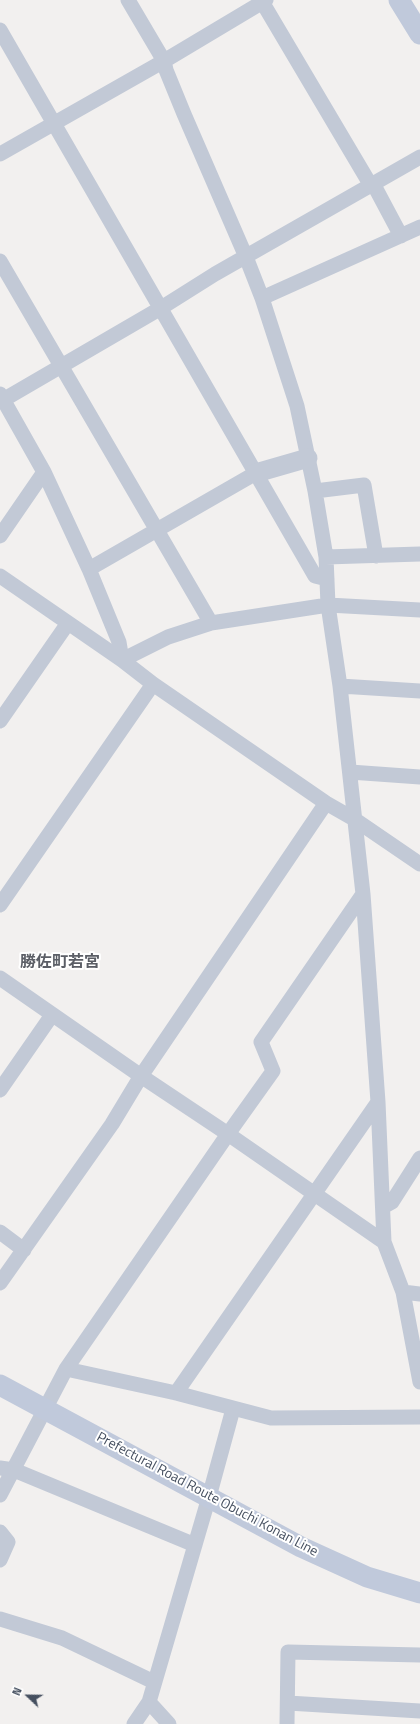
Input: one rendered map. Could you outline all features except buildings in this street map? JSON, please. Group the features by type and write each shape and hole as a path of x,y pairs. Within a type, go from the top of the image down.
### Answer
{"main road":[{"path":"399,0 418,27"},
{"name":"Prefectural Road Route Obuchi Konan Line","path":"0,1385 301,1547 367,1577 420,1593"}],"street":[{"path":"128,0 164,61 166,70 262,298 297,406 315,491 326,557 328,605 340,686 363,894 378,1102 384,1242 403,1292 420,1382"},
{"path":"0,154 164,61 263,1 370,184 376,189 401,236"},
{"path":"0,30 316,576 327,579"},
{"path":"122,660 119,642 89,569 44,472 2,397 61,366 161,308 215,274 370,184 420,157"},
{"path":"262,298 420,227"},
{"path":"0,261 211,623"},
{"path":"89,569 256,473 308,458"},
{"path":"0,536 44,472"},
{"path":"315,491 364,485 376,556"},
{"path":"326,557 420,554"},
{"path":"0,576 326,803 354,819 420,864"},
{"path":"122,660 168,637 211,623 328,605 420,610"},
{"path":"0,721 68,624"},
{"path":"0,905 154,684"},
{"path":"340,686 420,691"},
{"path":"350,772 420,777"},
{"path":"0,1283 112,1124 141,1076 326,803"},
{"path":"0,1495 7,1469 45,1409 66,1369 273,1071 261,1042 363,894"},
{"path":"0,978 384,1242"},
{"path":"0,1090 52,1015"},
{"path":"176,1393 378,1102"},
{"path":"382,1207 392,1202 420,1158"},
{"path":"0,1232 24,1250"},
{"path":"403,1292 420,1294"},
{"path":"66,1369 176,1393 271,1418 420,1417"},
{"path":"134,1724 149,1702 233,1409"},
{"path":"7,1469 195,1545"},
{"path":"0,1532 8,1542 0,1560"},
{"path":"0,1619 62,1638 154,1682"},
{"path":"287,1724 288,1652 420,1655"},
{"path":"149,1702 169,1724"},
{"path":"288,1703 420,1711"}],"district":[{"name":"勝佐町若宮","path":"60,963"}]}
